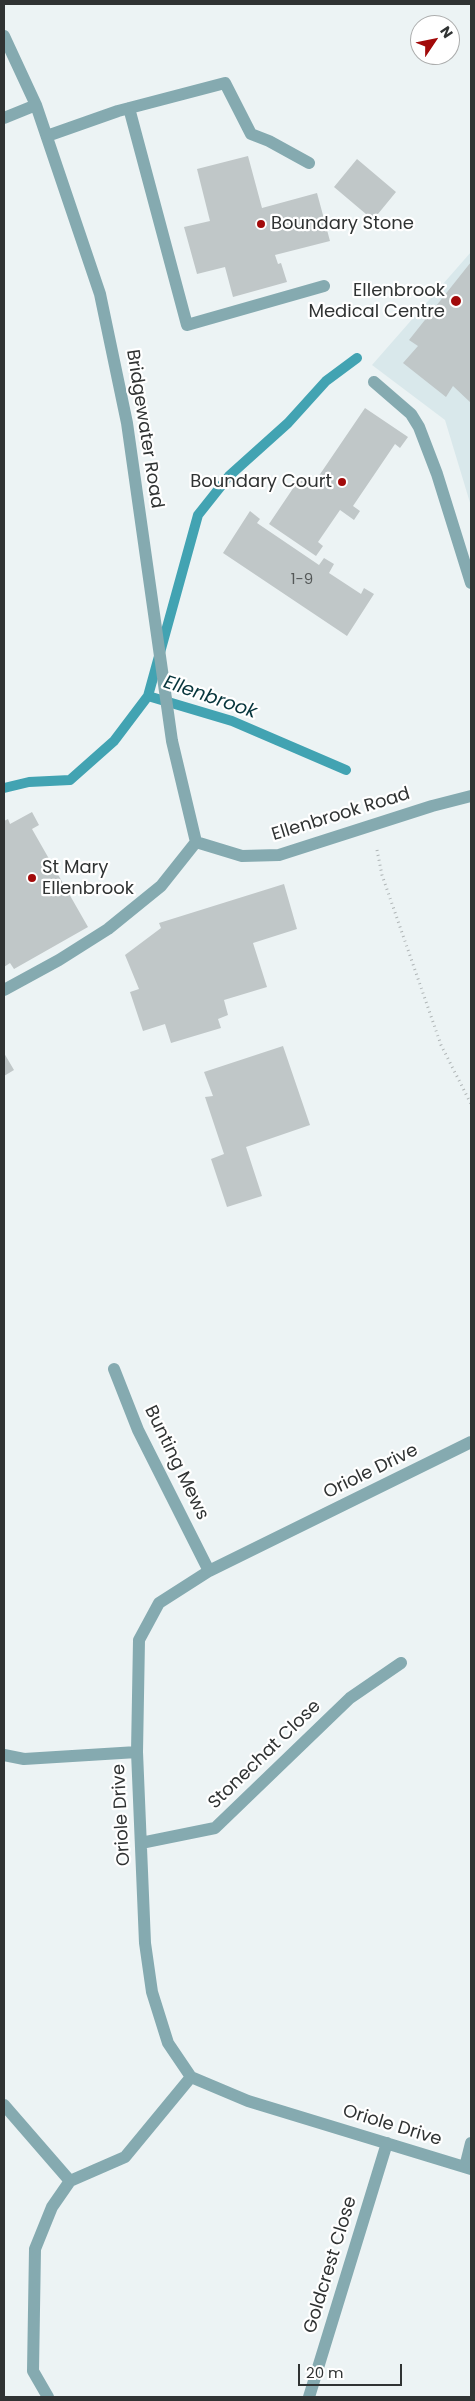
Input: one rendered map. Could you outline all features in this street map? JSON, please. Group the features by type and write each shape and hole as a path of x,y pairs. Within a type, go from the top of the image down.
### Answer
{"street":[{"name":"Bridgewater Road","path":"4,36 36,104 100,294 116,361 127,423 172,741 196,842"},
{"path":"47,136 129,108 224,83 252,134 270,141 309,163"},
{"path":"4,118 36,104"},
{"path":"129,108 187,325 324,286"},
{"path":"374,382 411,414 419,427 437,474 471,583"},
{"name":"Ellenbrook Road","path":"196,842 242,856 278,855 432,806 471,796"},
{"path":"4,990 59,960 122,919 161,886 196,842"},
{"name":"Bunting Mews","path":"114,1370 138,1430 209,1571"},
{"name":"Oriole Drive","path":"468,2168 248,2101 191,2077 168,2043 152,1992 145,1943 136,1752 139,1640 159,1603 209,1571 471,1442"},
{"name":"Stonechat Close","path":"140,1843 215,1828 350,1698 401,1663"},
{"path":"4,1755 24,1759 136,1752"},
{"path":"48,2397 33,2371 35,2249 52,2206 70,2181 125,2157 191,2077"},
{"path":"4,2106 70,2181"},
{"name":"Goldcrest Close","path":"309,2397 387,2143"},
{"path":"468,2168 471,2143"}],"path":[{"path":"373,825 382,875 441,1045 471,1104"}],"shaded area":[{"path":"471,252 471,506 445,420 372,365"}],"building":[{"name":"Boundary Stone","path":"248,156 262,208 317,193 330,241 275,255 278,264 281,263 287,282 233,297 225,267 197,274 184,227 210,221 197,169"},
{"path":"357,159 396,192 373,220 334,187"},
{"name":"Ellenbrook Medical Centre","path":"471,262 471,403 453,386 446,397 403,363 418,346 409,340"},
{"name":"Boundary Court","path":"365,408 408,437 400,448 395,444 353,506 360,511 354,520 340,510 318,542 323,546 316,556 269,524 300,478 312,486"},
{"name":"Boundary Court","path":"250,511 260,519 257,523 319,565 324,558 334,564 329,573 361,594 364,588 374,594 347,636 223,553"},
{"name":"St Mary Ellenbrook","path":"32,812 39,825 32,829 88,927 14,969 10,963 4,967 4,821 8,819 10,824"},
{"path":"284,884 297,929 253,943 267,987 224,1000 228,1015 218,1019 221,1028 171,1043 165,1024 143,1031 130,992 139,989 125,955 161,928 159,923"},
{"path":"283,1046 310,1125 246,1147 262,1196 227,1207 211,1159 224,1154 205,1097 213,1096 204,1072"},
{"path":"4,1053 14,1070 4,1076"}],"waterway":[{"path":"148,696 198,515 229,476 288,423 326,381 357,358"},
{"name":"Ellenbrook","path":"4,788 29,782 70,780 114,741 148,696 232,721 346,770"}],"place":[{"name":"Boundary Stone","path":"261,224"},
{"name":"Ellenbrook Medical Centre","path":"456,301"},
{"name":"Boundary Court","path":"342,482"},
{"name":"St Mary Ellenbrook","path":"32,878"}]}
